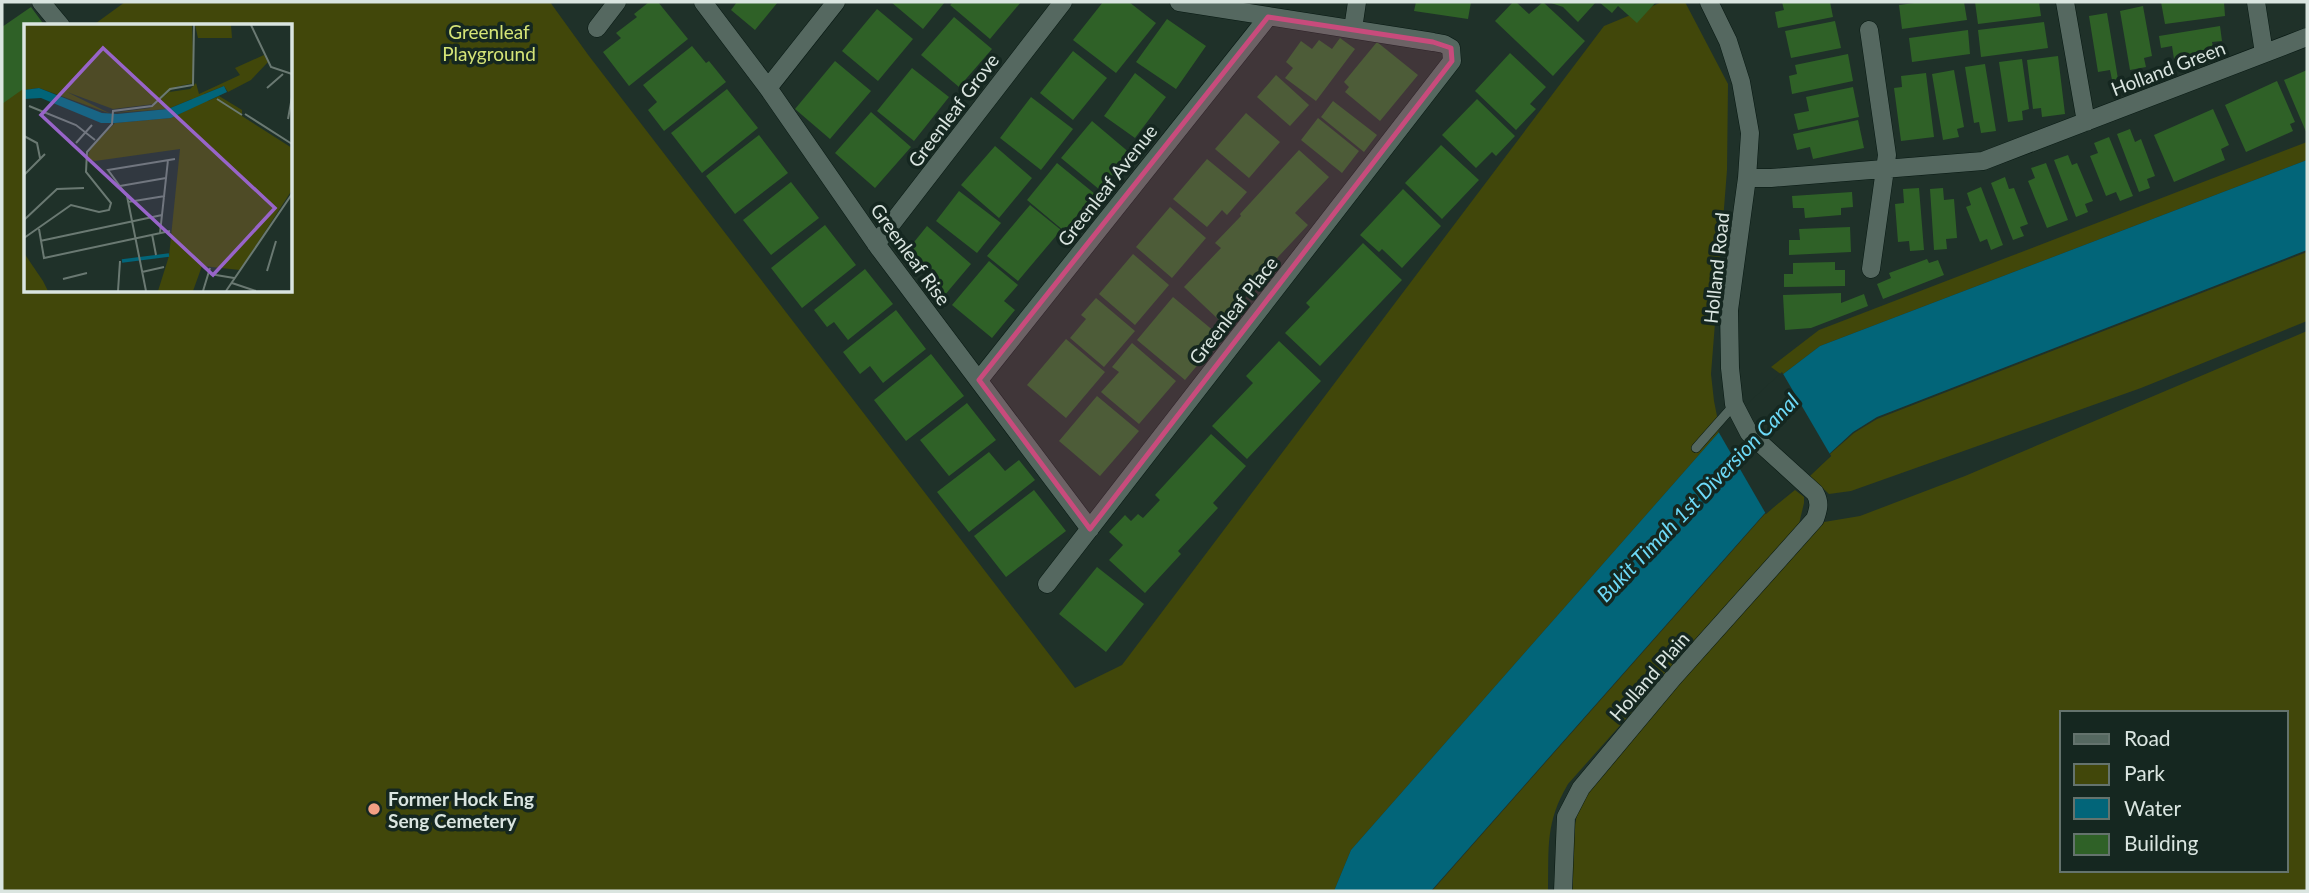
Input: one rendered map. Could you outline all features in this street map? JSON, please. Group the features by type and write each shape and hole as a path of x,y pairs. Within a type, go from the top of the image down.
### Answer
{"street":[{"path":"41,2 59,24"},
{"path":"597,28 617,2"},
{"name":"Greenleaf Rise","path":"703,2 768,88 876,244 1090,529"},
{"path":"768,88 836,2"},
{"name":"Greenleaf Grove","path":"876,244 1063,2"},
{"path":"1179,2 1353,29 1357,2"},
{"name":"Holland Road","path":"1709,2 1728,41 1741,82 1750,133 1730,310 1730,368 1736,409"},
{"path":"2065,2 2086,122"},
{"path":"2256,2 2264,53"},
{"name":"Greenleaf Avenue","path":"979,380 1268,17"},
{"name":"Greenleaf Place","path":"1047,584 1452,61 1451,48 1444,44 1353,29"},
{"path":"1870,30 1887,155 1871,269"},
{"name":"Holland Green","path":"1747,178 1983,161 2307,37"},
{"name":"Holland Plain","path":"1563,891 1566,817 1581,788 1815,519 1818,511 1819,501 1815,493 1749,433 1736,409"}],"lane":[{"path":"1696,448 1736,409"}],"highlighted area":[{"path":"1268,17 1433,42 1451,48 1452,61 1090,529 979,380"}],"green space":[{"name":"Greenleaf Playground","path":"125,2 550,2 1075,688 1122,665 1604,26 1662,2 1685,2 1728,84 1727,170 1711,374 1720,431 1351,850 1334,891 2,891 2,95 24,78 24,292 292,292 292,24 95,24"},
{"path":"2307,142 2307,160 1820,346 1782,375 1771,367 1819,330"},
{"path":"2307,252 2307,321 2141,388 1851,491 1829,494 1810,476 1854,433 1877,419"},
{"path":"2307,331 2307,891 1571,891 1573,833 1582,792 1824,522 1860,516 1965,476"},
{"path":"1795,490 1804,497 1799,524 1568,784 1552,823 1548,891 1432,891 1764,515"}],"water":[{"name":"Bukit Timah 1st Diversion Canal","path":"2307,160 2307,250 1877,417 1853,432 1764,514 1431,891 1334,891 1351,850 1720,431 1782,375 1820,346"}],"pier":[{"path":"1782,372 1831,456 1766,514 1718,431"}],"building":[{"path":"649,2 658,2 688,39 629,86 603,52 621,38 616,33 637,17 634,14"},
{"path":"737,2 778,2 755,30 731,10"},
{"path":"891,2 945,2 923,29"},
{"path":"953,2 1021,2 990,39 950,5"},
{"path":"1103,2 1129,2 1156,23 1116,73 1073,40"},
{"path":"1416,2 1471,2 1468,19 1414,11"},
{"path":"1513,2 1529,14 1543,2 1585,41 1553,76 1495,21"},
{"path":"1548,2 1596,2 1578,22 1563,7"},
{"path":"1599,2 1656,2 1637,23 1618,6 1612,13"},
{"path":"1782,2 1830,2 1833,17 1778,28 1775,12 1784,10"},
{"path":"1964,2 1967,20 1902,29 1899,5"},
{"path":"1975,2 2039,2 2041,16 1978,24"},
{"path":"2161,2 2224,2 2225,16 2165,24"},
{"path":"2143,6 2152,56 2144,58 2146,67 2130,70 2120,11"},
{"path":"31,7 44,24 24,24 24,88 2,104 2,27"},
{"path":"877,9 913,39 878,81 842,51"},
{"path":"2107,13 2118,79 2112,80 2110,70 2098,72 2089,16"},
{"path":"954,17 992,49 959,87 921,55"},
{"path":"1167,19 1206,46 1176,89 1136,62"},
{"path":"1835,21 1841,48 1791,58 1785,31"},
{"path":"2044,22 2048,48 1981,57 1978,30"},
{"path":"2220,26 2222,41 2212,42 2214,52 2174,59 2172,46 2161,48 2159,36"},
{"path":"1968,30 1970,54 1912,62 1909,38"},
{"path":"1340,38 1355,49 1316,101 1285,78 1293,68 1286,62 1301,41 1312,49 1319,40 1332,49"},
{"path":"1377,42 1418,75 1380,121 1345,92 1349,87 1344,82"},
{"path":"692,46 726,82 664,131 648,110 657,102 643,85"},
{"path":"1073,51 1107,78 1073,120 1040,93"},
{"path":"1510,53 1546,87 1530,104 1536,109 1516,130 1475,91"},
{"path":"1848,54 1853,81 1792,94 1789,76 1797,74 1795,65"},
{"path":"2058,56 2065,114 2042,117 2041,108 2033,109 2027,60"},
{"path":"2022,59 2029,109 2022,111 2023,120 2008,122 1999,62"},
{"path":"835,61 871,91 830,139 795,109"},
{"path":"1985,64 1996,131 1981,133 1979,122 1974,123 1965,67"},
{"path":"912,68 949,97 914,141 877,111"},
{"path":"1954,70 1964,127 1957,129 1959,137 1943,140 1932,74"},
{"path":"2307,70 2307,134 2284,80"},
{"path":"1135,73 1166,97 1135,138 1104,116"},
{"path":"1926,73 1934,137 1901,141 1894,88 1902,87 1901,76"},
{"path":"1276,75 1309,105 1290,126 1257,97"},
{"path":"2277,81 2295,122 2290,124 2293,131 2246,152 2225,105"},
{"path":"1853,87 1859,117 1798,130 1794,114 1809,111 1806,97"},
{"path":"727,89 758,128 702,173 671,133"},
{"path":"1031,97 1073,129 1041,170 1000,138"},
{"path":"1477,99 1515,136 1496,156 1492,152 1476,168 1442,135"},
{"path":"1333,101 1377,135 1364,152 1321,117"},
{"path":"2213,109 2229,145 2221,149 2225,160 2174,182 2154,135"},
{"path":"871,112 911,147 875,188 835,153"},
{"path":"1246,113 1280,142 1249,178 1215,149"},
{"path":"1318,118 1359,151 1342,173 1301,140"},
{"path":"1858,120 1864,148 1813,159 1810,147 1797,150 1793,134"},
{"path":"1092,121 1131,154 1100,190 1061,158"},
{"path":"2130,129 2135,142 2141,139 2155,176 2147,179 2150,188 2139,192 2117,134"},
{"path":"759,135 788,173 735,214 706,176"},
{"path":"2109,137 2133,196 2120,201 2116,192 2106,196 2090,156 2098,153 2094,143"},
{"path":"1441,145 1479,180 1442,219 1405,183"},
{"path":"995,146 1032,178 999,218 961,185"},
{"path":"1299,150 1329,177 1295,213 1308,225 1219,320 1184,287 1221,248 1215,243"},
{"path":"2068,155 2072,165 2077,163 2093,201 2085,204 2088,212 2076,217 2054,160"},
{"path":"1207,159 1247,192 1227,215 1222,210 1207,227 1173,199"},
{"path":"1057,163 1095,194 1064,231 1027,200"},
{"path":"2046,163 2068,220 2047,228 2028,181 2035,178 2031,168"},
{"path":"2005,177 2009,189 2014,188 2028,224 2020,227 2024,236 2013,240 1991,183"},
{"path":"791,182 819,218 771,255 743,220"},
{"path":"1981,187 2003,245 1991,250 1987,239 1980,242 1966,207 1971,205 1967,193"},
{"path":"1919,188 1924,250 1910,251 1909,241 1898,242 1895,204 1904,203 1903,189"},
{"path":"1943,188 1944,200 1954,199 1957,238 1946,239 1947,249 1934,250 1930,189"},
{"path":"1403,189 1441,226 1402,268 1382,249 1379,252 1360,235"},
{"path":"959,191 1001,223 977,253 936,221"},
{"path":"1852,192 1853,207 1841,208 1841,215 1805,218 1804,208 1793,208 1792,196"},
{"path":"1030,205 1061,230 1018,281 987,256"},
{"path":"1170,207 1206,238 1172,278 1136,247"},
{"path":"825,225 856,265 802,308 771,268"},
{"path":"927,226 971,264 944,296 906,252"},
{"path":"1850,227 1851,252 1789,255 1789,240 1800,240 1799,229"},
{"path":"1363,243 1402,280 1320,366 1285,333 1310,307 1306,303"},
{"path":"1133,254 1169,285 1135,325 1099,294"},
{"path":"1927,259 1929,263 1938,260 1944,275 1883,299 1877,284 1891,278 1889,273"},
{"path":"989,261 1018,285 1004,301 1015,310 992,338 952,305"},
{"path":"1835,262 1835,270 1845,270 1845,286 1784,287 1784,274 1793,274 1793,263"},
{"path":"865,269 893,304 848,340 834,322 827,327 814,310"},
{"path":"1841,293 1841,303 1864,294 1868,306 1811,328 1785,330 1783,295"},
{"path":"1173,297 1221,337 1185,380 1137,340"},
{"path":"1096,298 1135,331 1104,367 1070,338 1086,319 1081,315"},
{"path":"896,310 926,349 883,383 870,366 860,374 843,352"},
{"path":"1066,339 1105,372 1066,418 1027,385"},
{"path":"1279,341 1321,381 1247,459 1212,426 1253,383 1246,376"},
{"path":"1132,343 1176,381 1139,424 1101,392 1119,372 1112,367"},
{"path":"931,354 964,396 906,441 874,400"},
{"path":"1097,396 1139,431 1100,476 1059,441"},
{"path":"967,403 996,440 949,476 920,440"},
{"path":"1211,434 1246,466 1213,503 1218,508 1178,551 1181,554 1145,593 1109,560 1123,545 1109,532 1125,515 1131,521 1138,514 1143,518 1160,500 1155,495"},
{"path":"989,452 1005,471 1019,460 1035,480 969,532 937,492"},
{"path":"1034,490 1066,531 1006,577 974,536"},
{"path":"1097,567 1144,604 1106,652 1059,614"}],"place":[{"name":"Former Hock Eng Seng Cemetery","path":"374,809"}]}
